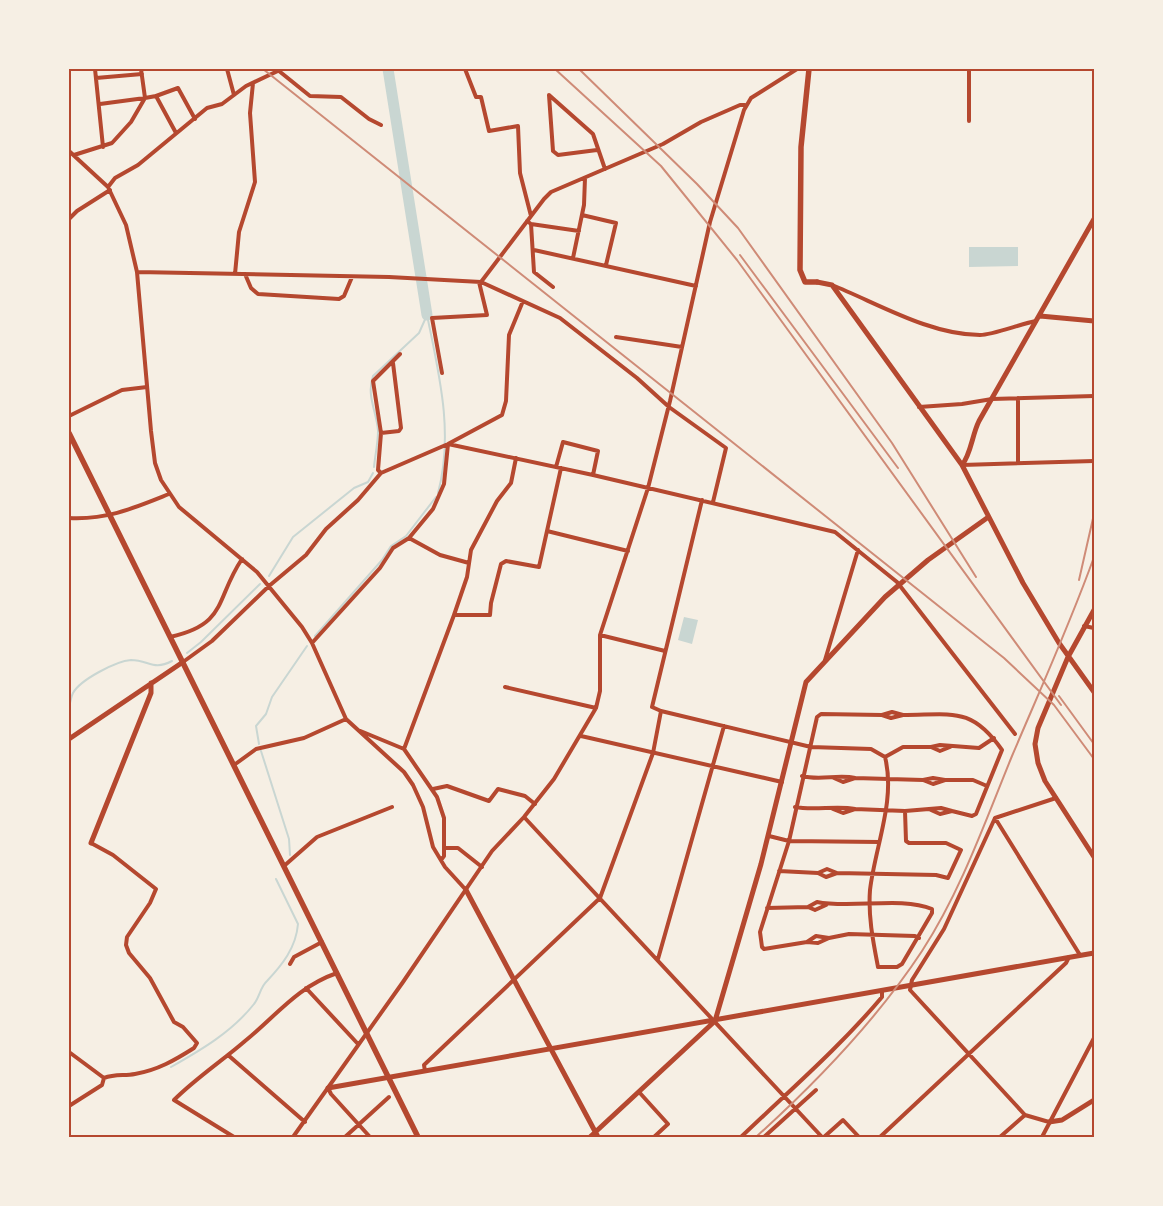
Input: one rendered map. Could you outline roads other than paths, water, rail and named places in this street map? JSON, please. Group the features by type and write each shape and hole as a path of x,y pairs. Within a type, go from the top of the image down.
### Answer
{"main road":[{"path":"809,69 800,158 800,270 805,282 817,282"},
{"path":"69,434 418,1137"}],"street":[{"path":"95,69 104,147"},
{"path":"74,156 83,151 104,147 112,143 131,122 145,98 141,69"},
{"path":"227,69 234,95"},
{"path":"465,69 476,97 481,97 488,131 518,126 520,173 530,216 529,222 534,250 534,272 552,287"},
{"path":"293,1137 306,1122 366,1031 403,982 492,851 535,804 581,736 596,708 600,691 600,635 605,613 628,551 648,488 674,386 710,222 746,105 751,98 797,69"},
{"path":"969,121 970,69"},
{"path":"69,219 109,188 115,178 138,165 207,108 222,104 253,83 280,70 310,96 341,97 369,119 381,124"},
{"path":"96,78 142,74"},
{"path":"235,274 239,232 256,182 250,113 253,83"},
{"path":"100,104 156,96 178,88 194,119"},
{"path":"597,150 558,155 553,151 549,95 593,134 605,169"},
{"path":"156,96 176,133"},
{"path":"530,216 551,192 663,144 701,122 740,105 746,105"},
{"path":"69,152 109,188 126,225 137,272 155,463 169,494 196,522 242,559 269,586 302,627 312,643 346,719 404,772 413,785 423,807 433,847 441,860 466,890 594,1136 715,1021 769,836 806,682 871,611 928,560 987,518"},
{"path":"573,258 582,214 585,178"},
{"path":"582,214 616,223 606,265"},
{"path":"962,465 968,458 970,442 976,426 1094,219"},
{"path":"529,222 579,231"},
{"path":"480,282 529,222"},
{"path":"534,250 696,286"},
{"path":"137,272 480,282 560,318 637,378 669,407 726,448 713,502"},
{"path":"245,274 251,288 258,294 339,299 344,296 352,277"},
{"path":"442,373 432,318 487,315 480,282"},
{"path":"817,282 832,285 925,325 958,333 982,335 1038,318 1094,321"},
{"path":"832,285 962,465 987,518 1022,583 1068,657 1094,692"},
{"path":"69,739 212,642 269,586 306,555 326,529 358,500 381,474 448,444 502,414 506,401 508,335 523,301"},
{"path":"616,337 682,347"},
{"path":"381,474 378,470 381,433 373,382 400,354"},
{"path":"381,433 401,428 393,363"},
{"path":"69,416 122,390 147,387"},
{"path":"919,407 962,404 992,399 1094,396"},
{"path":"1018,398 1018,463"},
{"path":"454,615 490,614 501,564 506,561 538,567 547,531 563,442 598,451 593,474"},
{"path":"448,444 593,474 832,530 899,586 1015,734"},
{"path":"312,643 380,568 393,548 409,538 438,500 447,472 448,444"},
{"path":"404,749 454,615 476,539 497,501 511,483 516,458"},
{"path":"962,465 1094,461"},
{"path":"69,518 95,519 110,516 169,494"},
{"path":"702,500 652,707 661,711 811,747 870,749 885,757"},
{"path":"547,531 628,551"},
{"path":"409,538 440,555 469,563"},
{"path":"825,660 858,550"},
{"path":"170,637 196,629 216,614 234,572 242,559"},
{"path":"1094,610 1068,657 1038,728 1035,744 1040,772 1094,857"},
{"path":"1084,626 1094,628"},
{"path":"600,635 665,651"},
{"path":"104,1078 114,1074 136,1074 160,1068 194,1048 197,1044 184,1027 174,1022 150,978 129,953 126,945 127,937 150,903 156,889 113,854 91,843 151,693 151,683"},
{"path":"504,688 596,708"},
{"path":"425,1071 424,1065 600,898 654,753 661,711"},
{"path":"795,807 834,809 843,807 905,811 941,808 972,816 976,814 1002,750 981,724 958,715 903,715 892,712 882,715 818,715 802,776 795,807 789,841 760,932 764,949 807,942 816,936 829,938 849,934 872,934 919,938"},
{"path":"234,765 256,749 304,738 346,719"},
{"path":"658,960 714,767 724,726"},
{"path":"355,729 404,749 433,789 444,818 444,848 441,860"},
{"path":"581,736 782,782"},
{"path":"885,757 903,747 931,747 940,751 950,747 979,748 994,738"},
{"path":"808,907 817,902 826,905 870,904 922,905 932,909 932,913 902,964 897,967 878,967 872,934 870,904 873,874 885,810 888,779 885,757"},
{"path":"802,776 811,778 844,776 855,778 973,780 987,786"},
{"path":"433,789 446,786 490,801 498,788 525,796 535,804"},
{"path":"1056,798 995,818 944,929 911,985 911,991 1025,1114 1049,1122 1062,1120 1094,1100"},
{"path":"284,866 316,837 392,807"},
{"path":"818,873 827,869 837,873 936,875 945,878 950,876 961,853 959,848 946,843 910,843 906,841 905,811"},
{"path":"524,817 823,1137 843,1120 859,1137"},
{"path":"995,818 1080,955"},
{"path":"769,836 789,841 879,842"},
{"path":"444,848 458,848 482,867"},
{"path":"779,871 818,873 826,877 837,873"},
{"path":"768,908 808,907 815,910 826,905"},
{"path":"290,964 294,957 322,942"},
{"path":"328,1088 1094,953"},
{"path":"880,1137 1066,963 1069,957"},
{"path":"234,1137 174,1100 294,996 320,979 338,973"},
{"path":"306,988 358,1044"},
{"path":"741,1137 857,1026 882,997 882,990"},
{"path":"1043,1137 1049,1122 1094,1038"},
{"path":"69,1052 104,1078"},
{"path":"228,1055 306,1122"},
{"path":"69,1106 102,1085 104,1078"},
{"path":"328,1088 370,1137"},
{"path":"764,1137 816,1090"},
{"path":"639,1092 668,1124 654,1137"},
{"path":"345,1137 389,1097"},
{"path":"1000,1137 1025,1114"}],"waterway":[{"path":"388,69 427,315"},
{"path":"427,315 440,381 445,426 443,471 438,493"},
{"path":"374,467 378,431 371,397 373,376 419,333 427,315"},
{"path":"269,576 293,537 354,488 368,482 373,473"},
{"path":"315,636 382,560 391,546 406,536 436,497"},
{"path":"187,653 201,642 260,584"},
{"path":"259,744 256,726 266,714 272,697 307,646"},
{"path":"69,708 72,695 77,688 90,677 108,667 131,660 155,665 166,664 172,661"},
{"path":"261,751 289,839 290,855"},
{"path":"171,1067 205,1047 236,1023 254,1004 265,983 287,956 297,933 298,924 276,879"}],"railway":[{"path":"263,69 1004,658 1054,705 1094,759"},
{"path":"555,69 661,166 737,260 1061,705"},
{"path":"579,69 697,184 738,228 892,443 976,577"},
{"path":"740,255 898,468"},
{"path":"1079,580 1094,514"},
{"path":"756,1137 824,1072 866,1026 904,977 936,928 972,856 1094,557"},
{"path":"1059,696 1094,744"}]}
